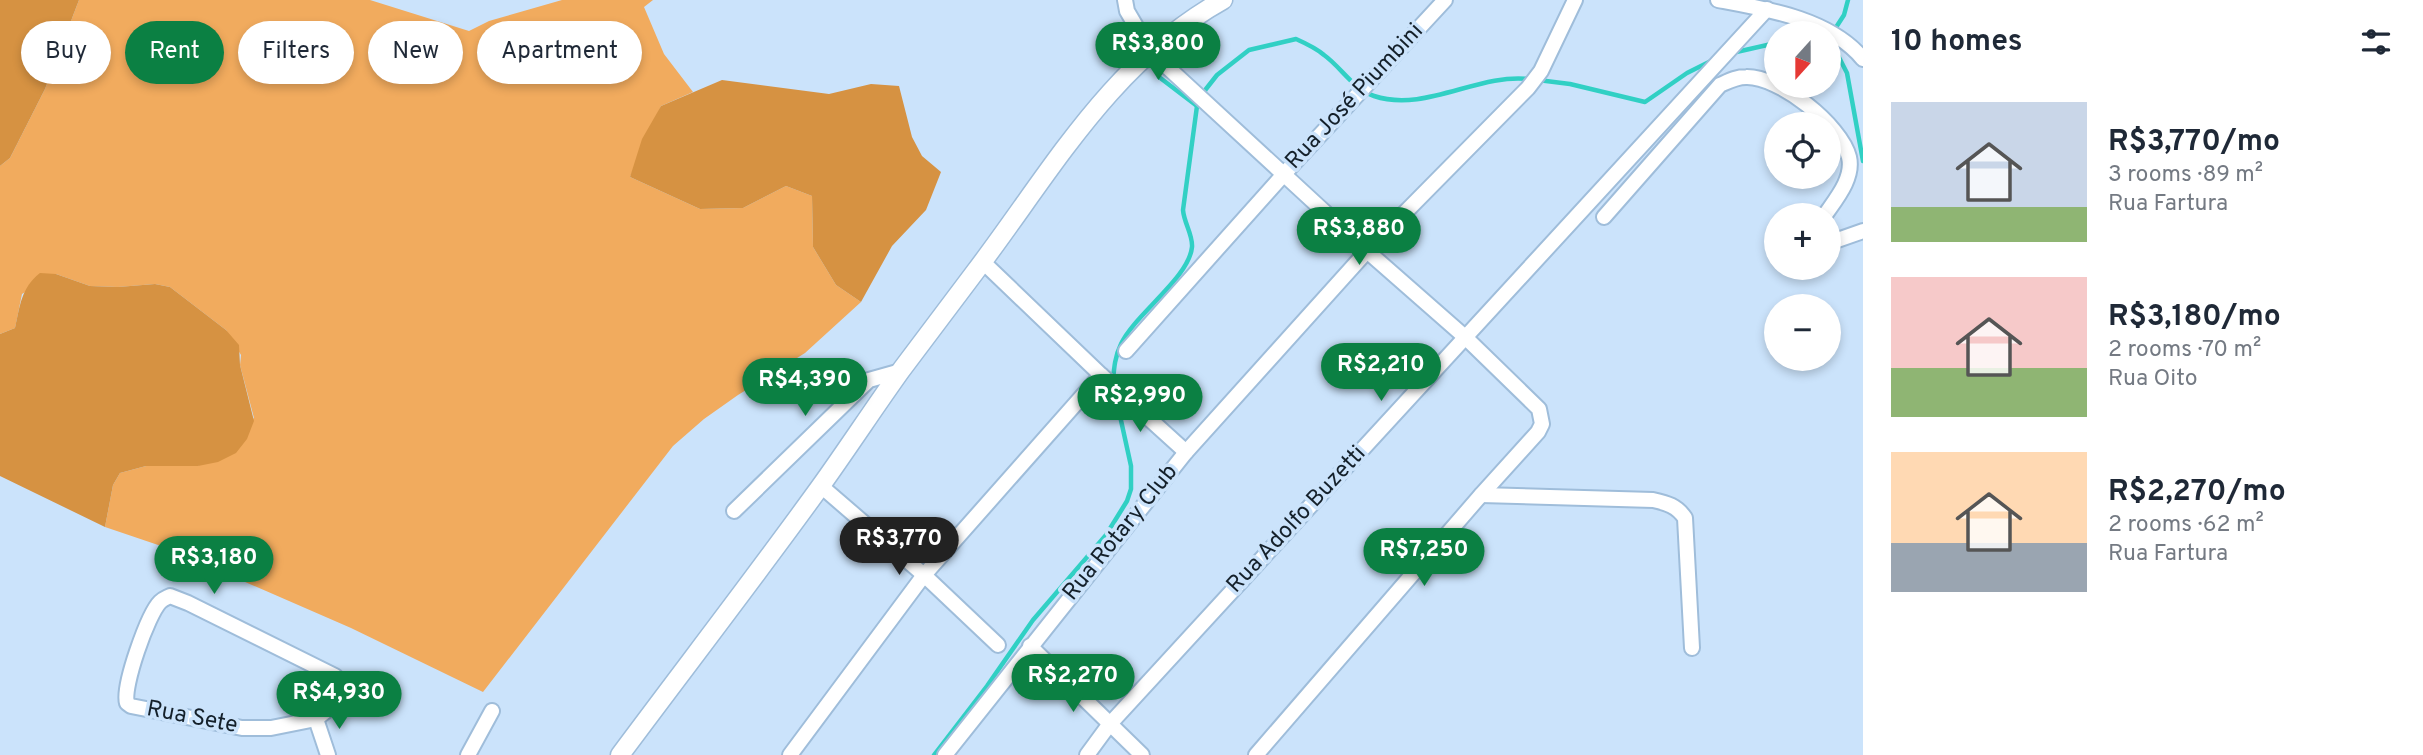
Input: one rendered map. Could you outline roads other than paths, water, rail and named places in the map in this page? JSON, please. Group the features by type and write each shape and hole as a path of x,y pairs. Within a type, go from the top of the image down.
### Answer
{"main road":[{"path":"620,755 821,486 1036,186 1106,95 1151,52 1197,15 1223,0"}],"street":[{"path":"1125,0 1127,10 1151,52 1367,251 1465,337 1539,409 1542,424 1538,432 1256,755"},
{"name":"Rua José Piumbini","path":"1126,351 1284,174 1445,0"},
{"name":"Rua Rotary Club","path":"945,755 1186,452 1367,251 1528,88 1539,73 1575,0"},
{"path":"1718,0 1767,9 1814,25 1852,45 1863,59"},
{"name":"Rua Adolfo Buzetti","path":"1087,755 1109,725 1767,9"},
{"path":"1604,217 1720,85 1747,76 1766,81 1798,98 1836,130 1849,157 1849,170 1843,189 1833,203"},
{"path":"1841,239 1863,231"},
{"path":"983,262 1186,452"},
{"path":"734,511 869,380 901,371"},
{"path":"790,755 923,575 1108,381"},
{"path":"821,486 998,645"},
{"path":"1481,495 1653,500 1668,503 1680,510 1685,518 1692,648"},
{"name":"Rua Sete","path":"170,596 188,603 335,676 345,687 345,694 316,719 271,728 242,729 134,707 127,703 125,700 129,676 159,602 170,596"},
{"path":"1030,646 1142,755"},
{"path":"468,755 492,711"},
{"path":"316,719 328,755"}],"waterway":[{"path":"1840,21 1848,0"},
{"path":"1113,381 1117,353 1128,332 1172,283 1189,259 1192,242 1183,210 1197,106 1217,75 1249,50 1296,39 1321,52 1367,93 1393,100 1413,100 1490,82 1529,79"},
{"path":"1732,53 1764,46"},
{"path":"1538,80 1570,84 1645,102 1687,73 1711,61"},
{"path":"1841,61 1847,73 1863,161"},
{"path":"1159,77 1197,106"},
{"path":"934,755 1033,620 1106,535 1127,501 1131,489 1131,466 1115,393"}]}
